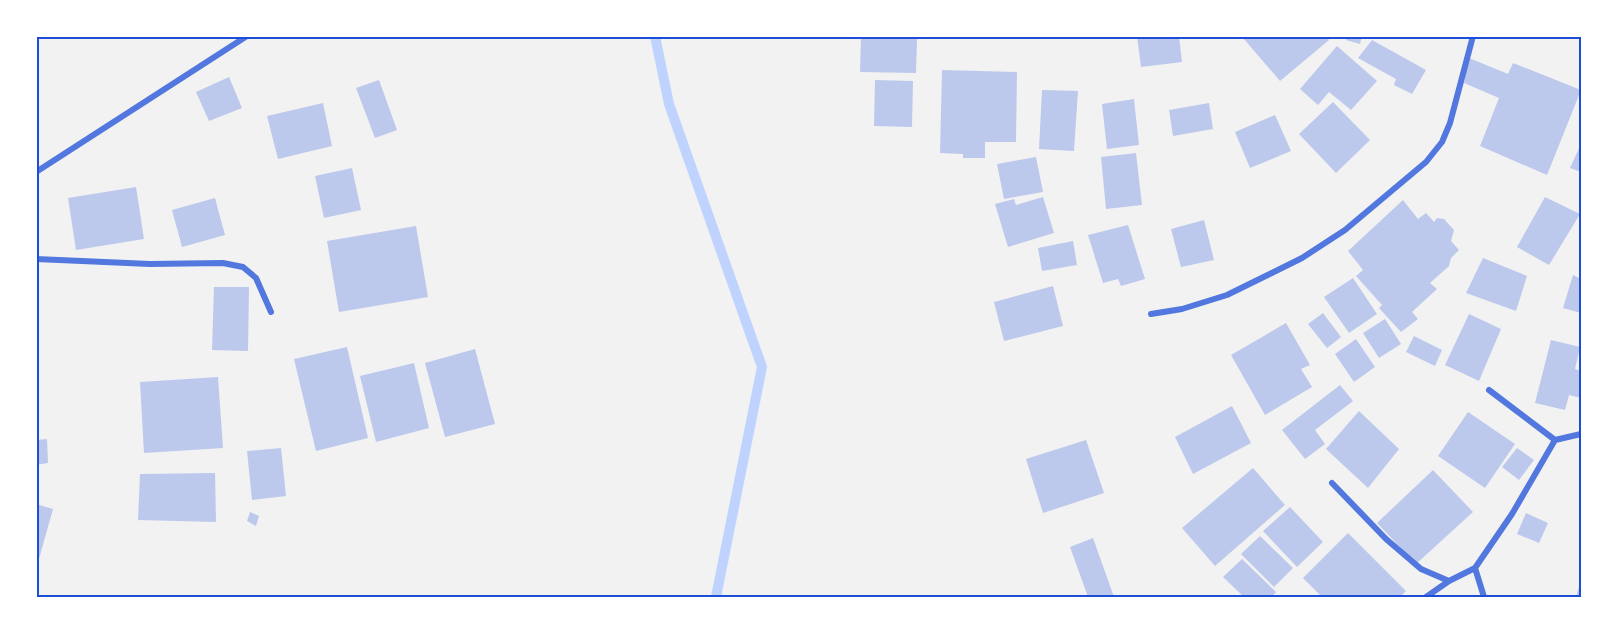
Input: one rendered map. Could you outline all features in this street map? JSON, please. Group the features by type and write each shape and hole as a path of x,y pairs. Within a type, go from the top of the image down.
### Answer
{"street":[{"path":"36,172 247,36"},
{"path":"1150,314 1182,309 1227,295 1302,258 1345,230 1426,162 1442,142 1450,123 1473,36"},
{"path":"36,258 150,264 223,263 243,267 255,278 271,312"},
{"path":"1489,390 1556,440"},
{"path":"1426,597 1475,567 1512,514 1556,440 1581,434"},
{"path":"1332,483 1395,547 1421,569 1449,581"},
{"path":"1475,567 1484,597"}],"building":[{"path":"1137,36 1179,36 1182,62 1141,67"},
{"path":"1248,36 1325,36 1329,40 1280,81 1244,39"},
{"path":"1347,36 1362,36 1360,44 1346,40"},
{"path":"861,38 917,39 916,73 860,72"},
{"path":"1372,40 1426,70 1412,94 1394,85 1396,79 1358,58"},
{"path":"1337,46 1377,81 1351,110 1329,92 1318,105 1300,89"},
{"path":"1469,58 1508,74 1513,63 1581,90 1547,175 1480,146 1499,98 1464,83"},
{"path":"942,70 1017,72 1016,142 985,142 985,158 963,158 963,154 940,153"},
{"path":"229,77 242,108 209,121 196,92"},
{"path":"379,80 397,130 375,138 356,88"},
{"path":"875,80 913,81 912,127 874,126"},
{"path":"1042,90 1078,91 1074,151 1039,149"},
{"path":"1134,99 1139,145 1107,149 1102,104"},
{"path":"1333,102 1370,140 1336,173 1299,134"},
{"path":"323,103 332,146 278,159 267,116"},
{"path":"1209,103 1213,129 1173,136 1169,110"},
{"path":"1275,115 1291,151 1250,168 1235,132"},
{"path":"1581,144 1581,172 1570,168"},
{"path":"1136,153 1142,205 1106,209 1101,157"},
{"path":"1036,157 1043,192 1004,199 997,164"},
{"path":"352,168 361,210 324,218 315,176"},
{"path":"136,187 144,239 76,250 68,198"},
{"path":"1043,197 1054,233 1008,247 995,204 1014,199 1016,205"},
{"path":"1545,197 1580,214 1549,265 1517,247"},
{"path":"215,198 225,235 182,247 172,210"},
{"path":"1403,200 1418,219 1426,213 1434,222 1437,218 1444,219 1454,230 1451,241 1459,250 1451,258 1449,266 1430,283 1437,289 1412,312 1418,319 1401,332 1379,308 1382,305 1356,276 1363,270 1348,251"},
{"path":"1204,220 1214,260 1181,267 1171,229"},
{"path":"1128,225 1145,279 1121,286 1118,279 1103,283 1088,235"},
{"path":"416,226 428,297 339,312 327,241"},
{"path":"1073,241 1077,265 1042,271 1038,248"},
{"path":"1483,258 1527,276 1516,311 1466,293"},
{"path":"1573,275 1581,279 1581,313 1563,308"},
{"path":"1353,278 1377,314 1349,333 1324,297"},
{"path":"1053,286 1063,326 1004,341 994,302"},
{"path":"214,287 249,287 248,351 212,350"},
{"path":"1323,313 1341,337 1327,348 1308,324"},
{"path":"1469,314 1501,329 1479,381 1445,365"},
{"path":"1385,319 1401,344 1379,358 1363,333"},
{"path":"1286,323 1310,365 1301,369 1312,387 1265,415 1231,355"},
{"path":"1414,336 1442,350 1435,366 1406,352"},
{"path":"1356,339 1375,367 1354,382 1335,354"},
{"path":"1551,340 1580,347 1575,369 1581,371 1581,398 1569,395 1565,410 1535,403"},
{"path":"347,347 368,438 316,451 294,359"},
{"path":"475,349 495,424 445,437 425,363"},
{"path":"414,363 429,428 376,442 360,376"},
{"path":"218,377 223,448 144,453 140,382"},
{"path":"1340,385 1353,401 1315,430 1325,444 1305,459 1282,430"},
{"path":"1232,406 1251,443 1193,474 1175,437"},
{"path":"1359,411 1399,449 1368,488 1326,449"},
{"path":"1468,412 1515,444 1485,488 1438,456"},
{"path":"47,439 48,463 36,465 36,440"},
{"path":"1086,440 1104,493 1043,513 1026,459"},
{"path":"281,448 286,496 252,500 247,451"},
{"path":"1517,448 1534,460 1519,480 1502,467"},
{"path":"1253,468 1285,505 1215,566 1182,528"},
{"path":"1433,470 1473,512 1416,564 1377,523"},
{"path":"215,473 216,522 138,520 140,474"},
{"path":"36,504 53,509 37,566 36,565"},
{"path":"1290,507 1323,542 1297,567 1263,531"},
{"path":"250,512 259,516 256,526 247,521"},
{"path":"1526,513 1548,523 1539,543 1517,534"},
{"path":"1348,533 1406,591 1400,597 1322,597 1303,578"},
{"path":"1260,536 1293,568 1274,587 1241,554"},
{"path":"1093,538 1114,597 1088,597 1070,547"},
{"path":"1242,559 1276,592 1272,597 1244,597 1223,577"},
{"path":"1580,583 1581,597 1576,597"}],"waterway":[{"path":"655,36 669,104 762,367 716,597"}]}
